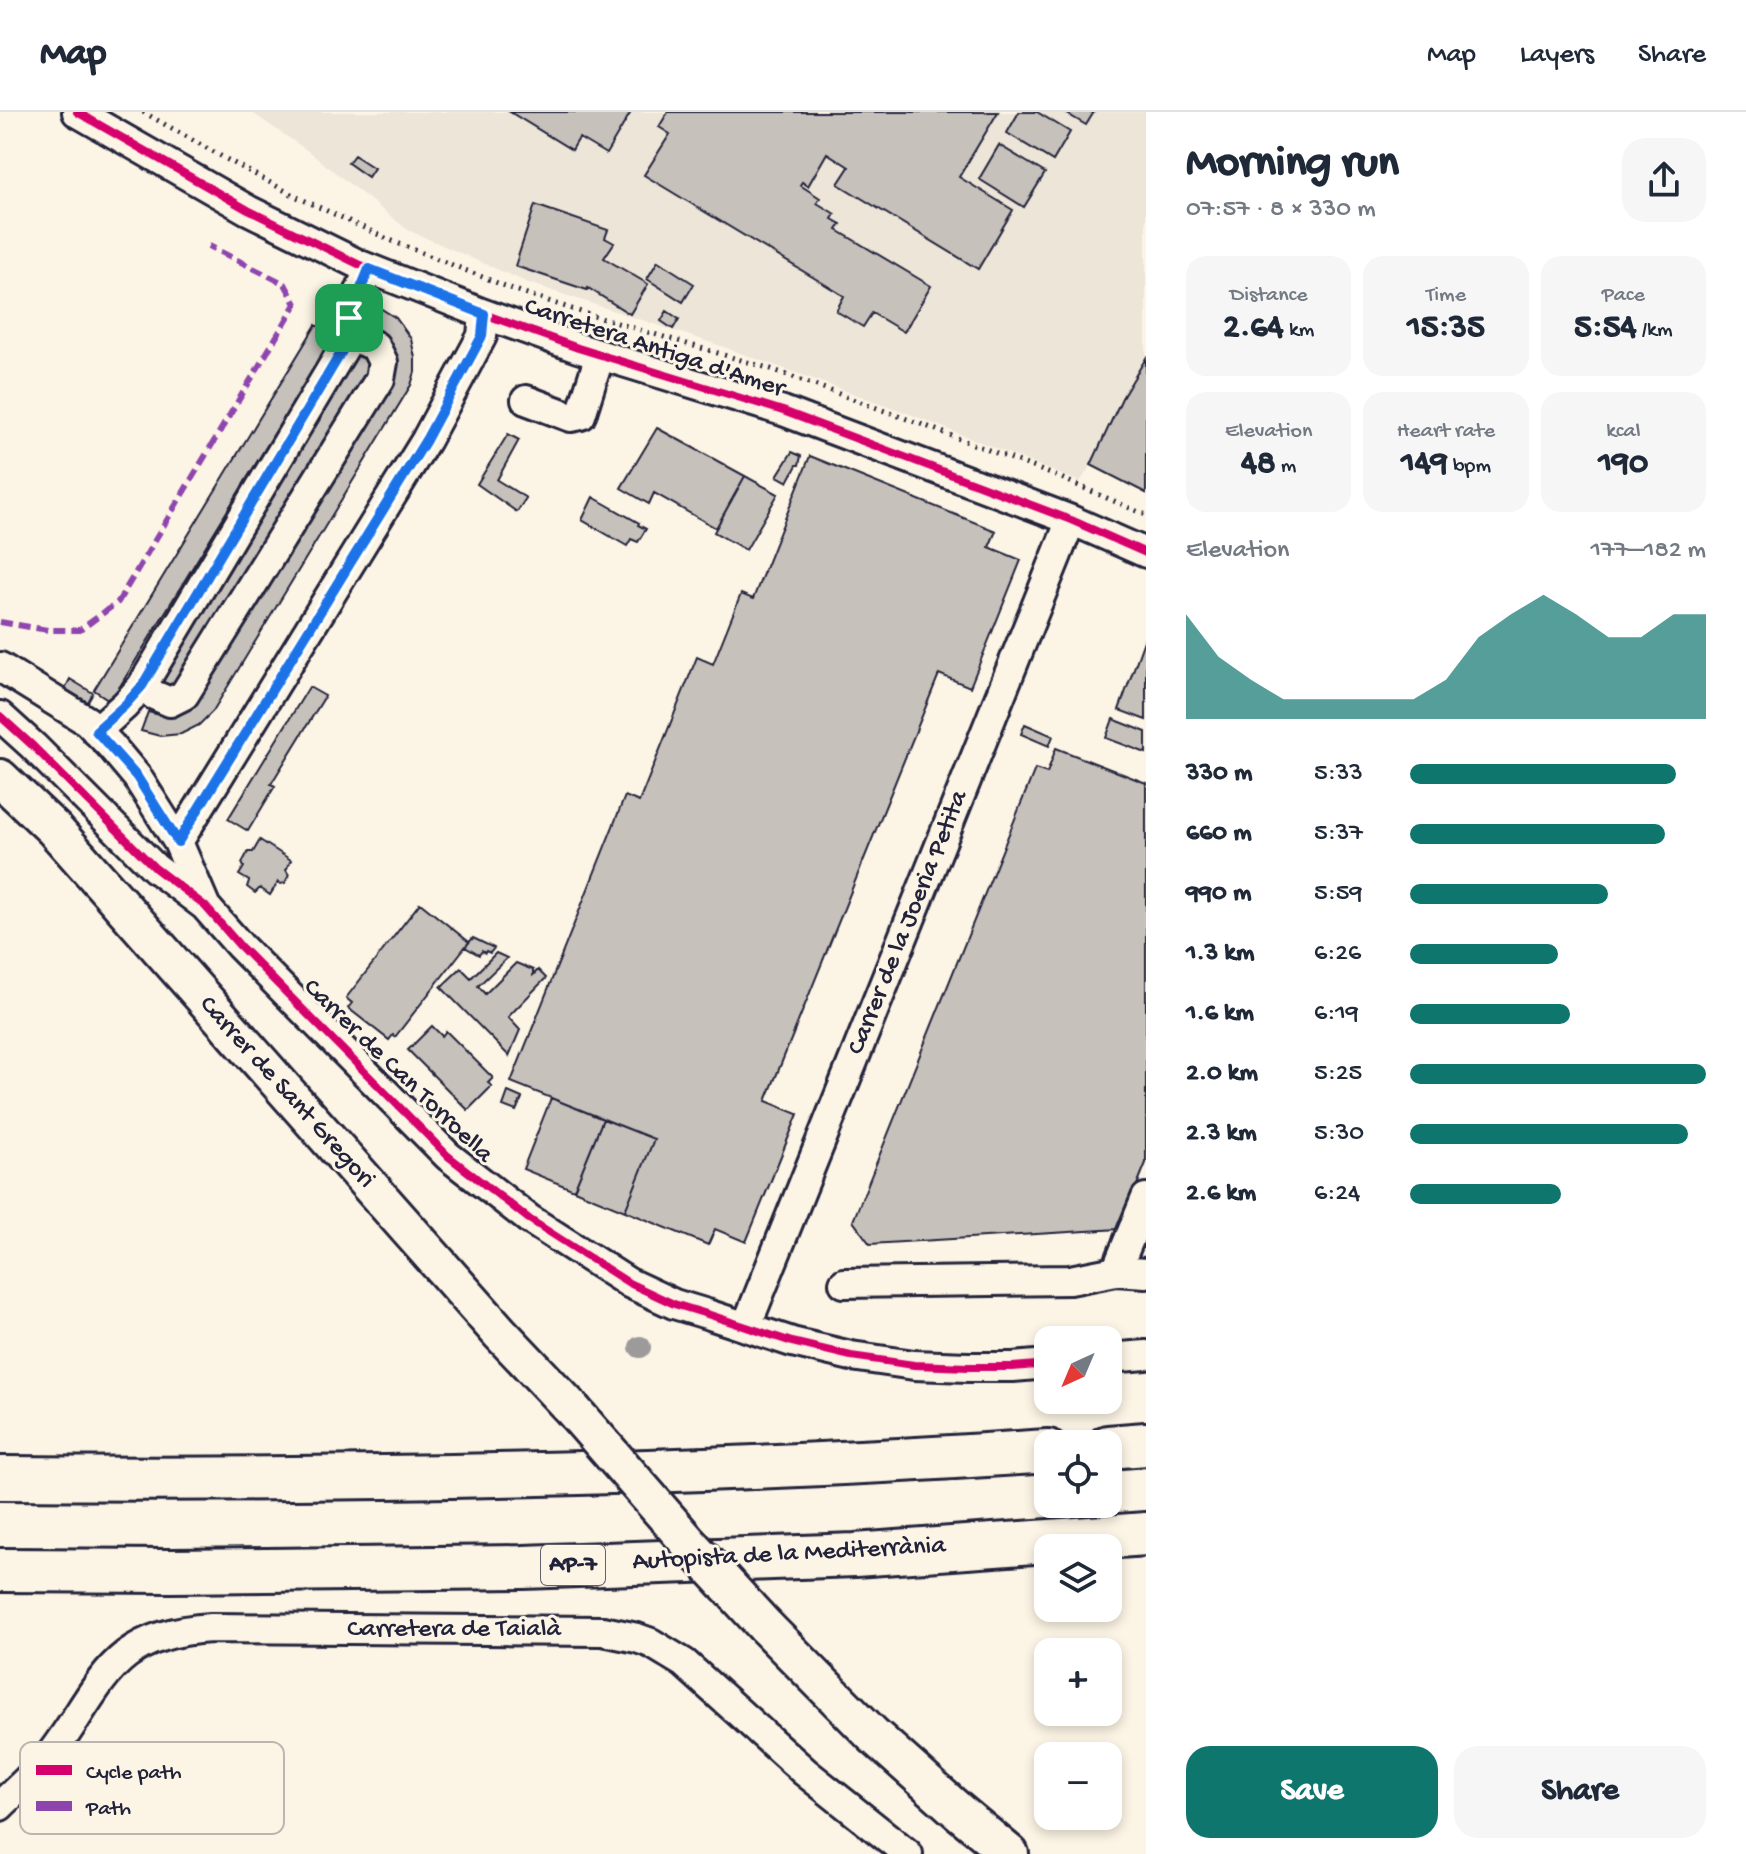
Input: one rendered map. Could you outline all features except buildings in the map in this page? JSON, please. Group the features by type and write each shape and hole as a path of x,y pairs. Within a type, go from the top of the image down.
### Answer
{"highway":[{"path":"1122,1446 1146,1444"},
{"path":"0,1478 216,1480 540,1476 870,1463 1034,1452"},
{"name":"Autopista de la Mediterrània","path":"0,1570 523,1567 855,1555 1146,1534"}],"main road":[{"name":"Carrer de Sant Gregori","path":"0,778 54,829 765,1626 873,1735 1010,1854"}],"street":[{"name":"Carretera Antiga d'Amer","path":"77,112 248,210 369,269 600,355 783,411 1071,520 1146,553"},
{"path":"96,731 142,686 351,336 349,318 369,269"},
{"path":"178,842 426,440 482,336 484,314"},
{"path":"142,686 170,702 184,695 380,379 383,362 375,346 351,336"},
{"path":"526,400 571,417 581,415 600,355"},
{"name":"Carrer de la Joeria Petita","path":"746,1327 1071,520"},
{"path":"0,667 87,721 137,777 178,842 205,906"},
{"name":"Carrer de Can Torroella","path":"0,716 155,868 205,906 240,946 448,1156 517,1210 577,1251 629,1283 674,1304 792,1342 851,1356 914,1365 1034,1365"},
{"path":"1116,1271 1146,1198"},
{"path":"844,1283 1070,1280 1116,1271 1146,1273"},
{"path":"1122,1357 1146,1355"},
{"name":"Carretera de Taialà","path":"59,1742 118,1660 141,1645 191,1629 603,1631 651,1643 684,1663 805,1772 908,1854"},
{"name":"Carretera de Taialà","path":"0,1806 20,1786"}],"path":[{"path":"143,112 297,197 390,240 487,279 587,314 771,369 1061,478 1146,515"}],"shaded area":[{"path":"251,112 1146,112 1146,358 1080,482 902,411 721,346 526,282 408,230 308,151"}],"marked path":[{"path":"0,622 48,630 80,630 118,602 296,304 285,284 209,246"}],"cycle path":[{"path":"77,112 248,210 360,265 578,348 783,411 1071,520 1146,553"},
{"path":"0,716 155,868 205,906 240,946 448,1156 529,1219 629,1283 674,1304 792,1342 851,1356 914,1365 1034,1365"}],"route":[{"path":"369,269 484,314 482,336 426,440 178,842 137,777 96,731 142,686 351,336 349,318 369,269"}]}
